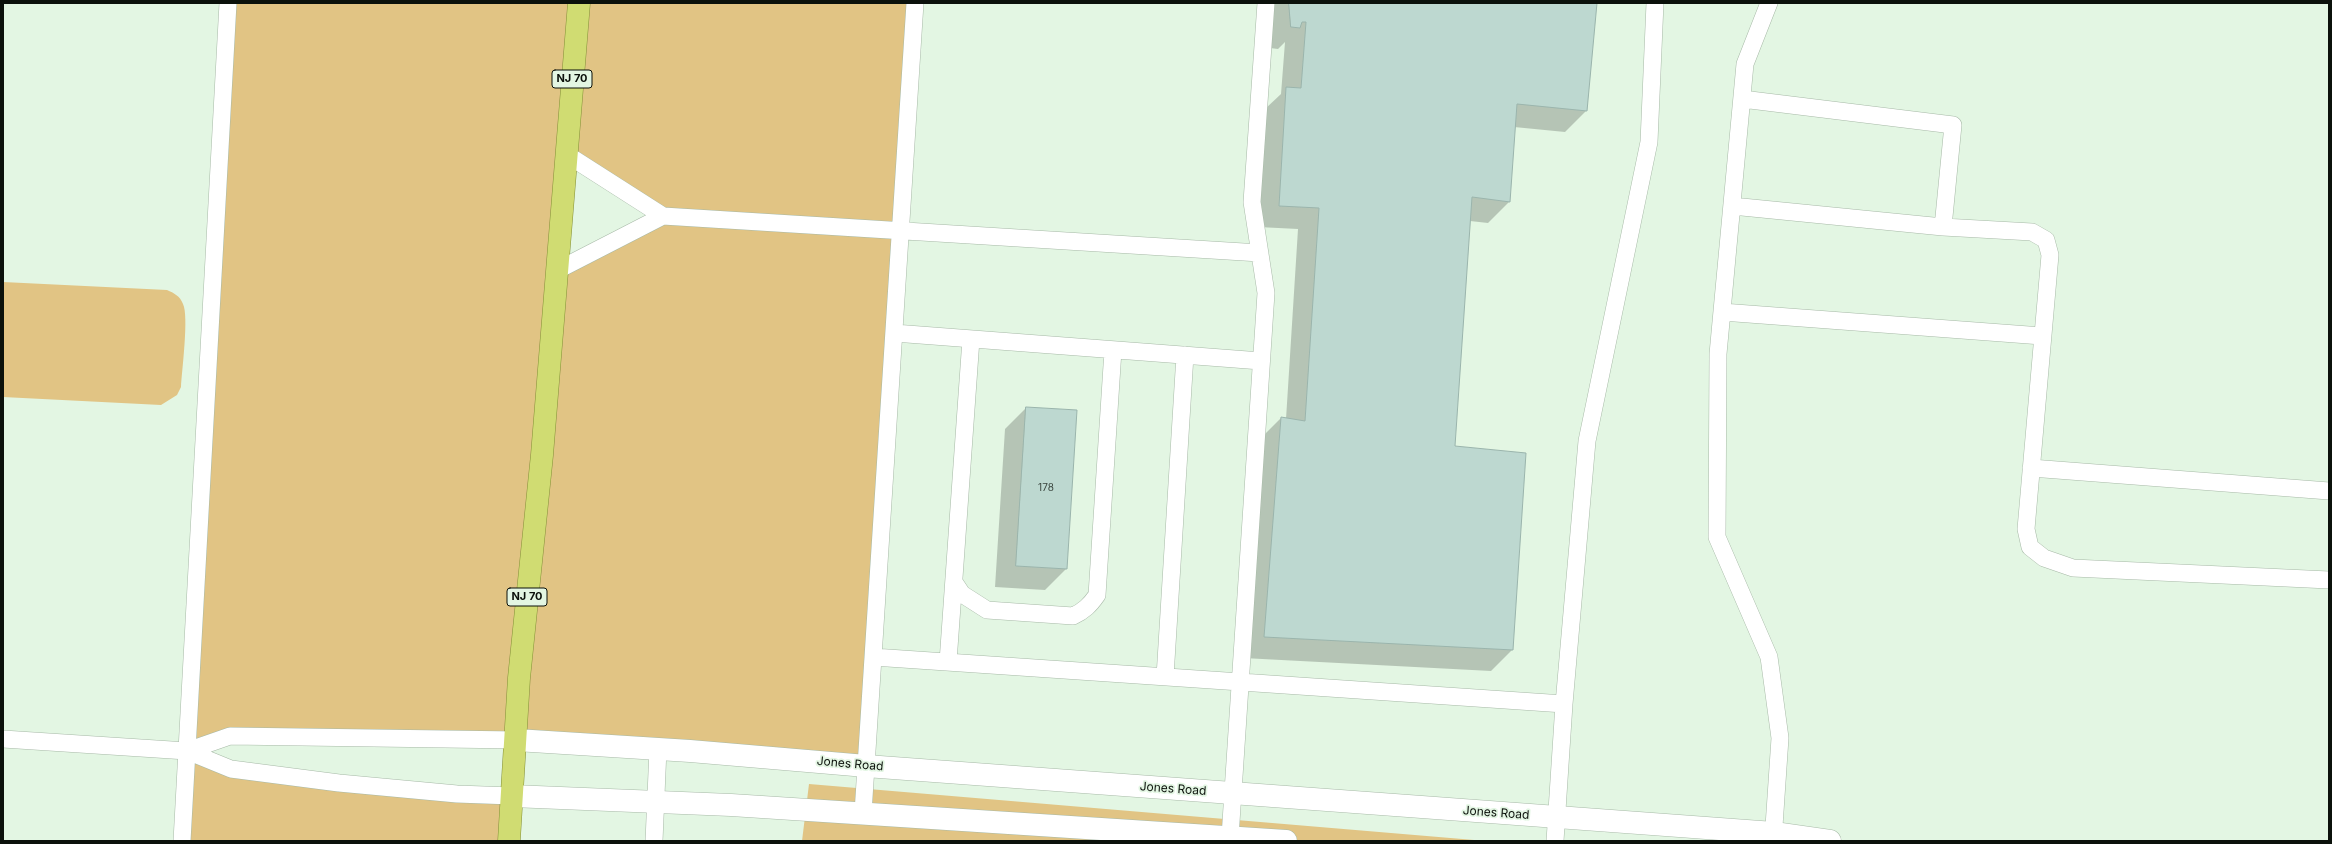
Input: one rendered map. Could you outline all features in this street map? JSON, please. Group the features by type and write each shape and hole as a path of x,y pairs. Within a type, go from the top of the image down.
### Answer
{"highway":[{"name":"NJ 70","path":"509,841 520,678 541,462 579,3"}],"street":[{"name":"Jones Road","path":"516,740 658,749 866,766 1556,817 1830,841"},
{"path":"512,796 863,813 1286,841"}],"lane":[{"path":"182,841 228,3"},
{"path":"863,813 915,3"},
{"path":"1230,837 1266,293 1252,202 1266,3"},
{"path":"1555,841 1564,704 1587,441 1649,142 1655,3"},
{"path":"1769,3 1745,64 1718,354 1717,537 1769,657 1780,738 1774,837"},
{"path":"1742,99 1953,125 1943,227"},
{"path":"566,154 663,216 1260,253"},
{"path":"1732,206 1943,227 2032,232 2046,240 2050,255 2026,529 2030,547 2044,558 2074,568 2329,580"},
{"path":"556,271 663,216"},
{"path":"1722,312 2042,336"},
{"path":"894,333 1261,361"},
{"path":"948,662 971,339"},
{"path":"954,582 962,594 987,610 1073,616 1083,612 1091,604 1097,595 1113,350"},
{"path":"1165,677 1185,355"},
{"path":"2031,468 2329,491"},
{"path":"873,657 1564,704"},
{"path":"188,751 230,736 516,740"},
{"path":"3,739 188,751 231,769 426,791 512,796"},
{"path":"654,841 658,749"}],"shaded area":[{"path":"228,3 915,3 866,766 690,751 230,736 188,751 231,769 512,796 509,841 182,841","holes":["566,154 663,216 556,270"]},
{"path":"3,282 167,290 174,294 180,299 185,310 185,344 181,387 177,395 161,405 3,397"},
{"path":"809,784 1486,841 802,841"}],"building":[{"path":"1289,3 1597,3 1587,111 1517,104 1510,202 1472,197 1455,446 1526,453 1513,650 1264,637 1281,417 1305,421 1319,208 1279,206 1286,87 1301,88 1306,22 1302,22 1300,28 1291,27"},
{"path":"1026,407 1077,410 1067,569 1016,566"}]}
